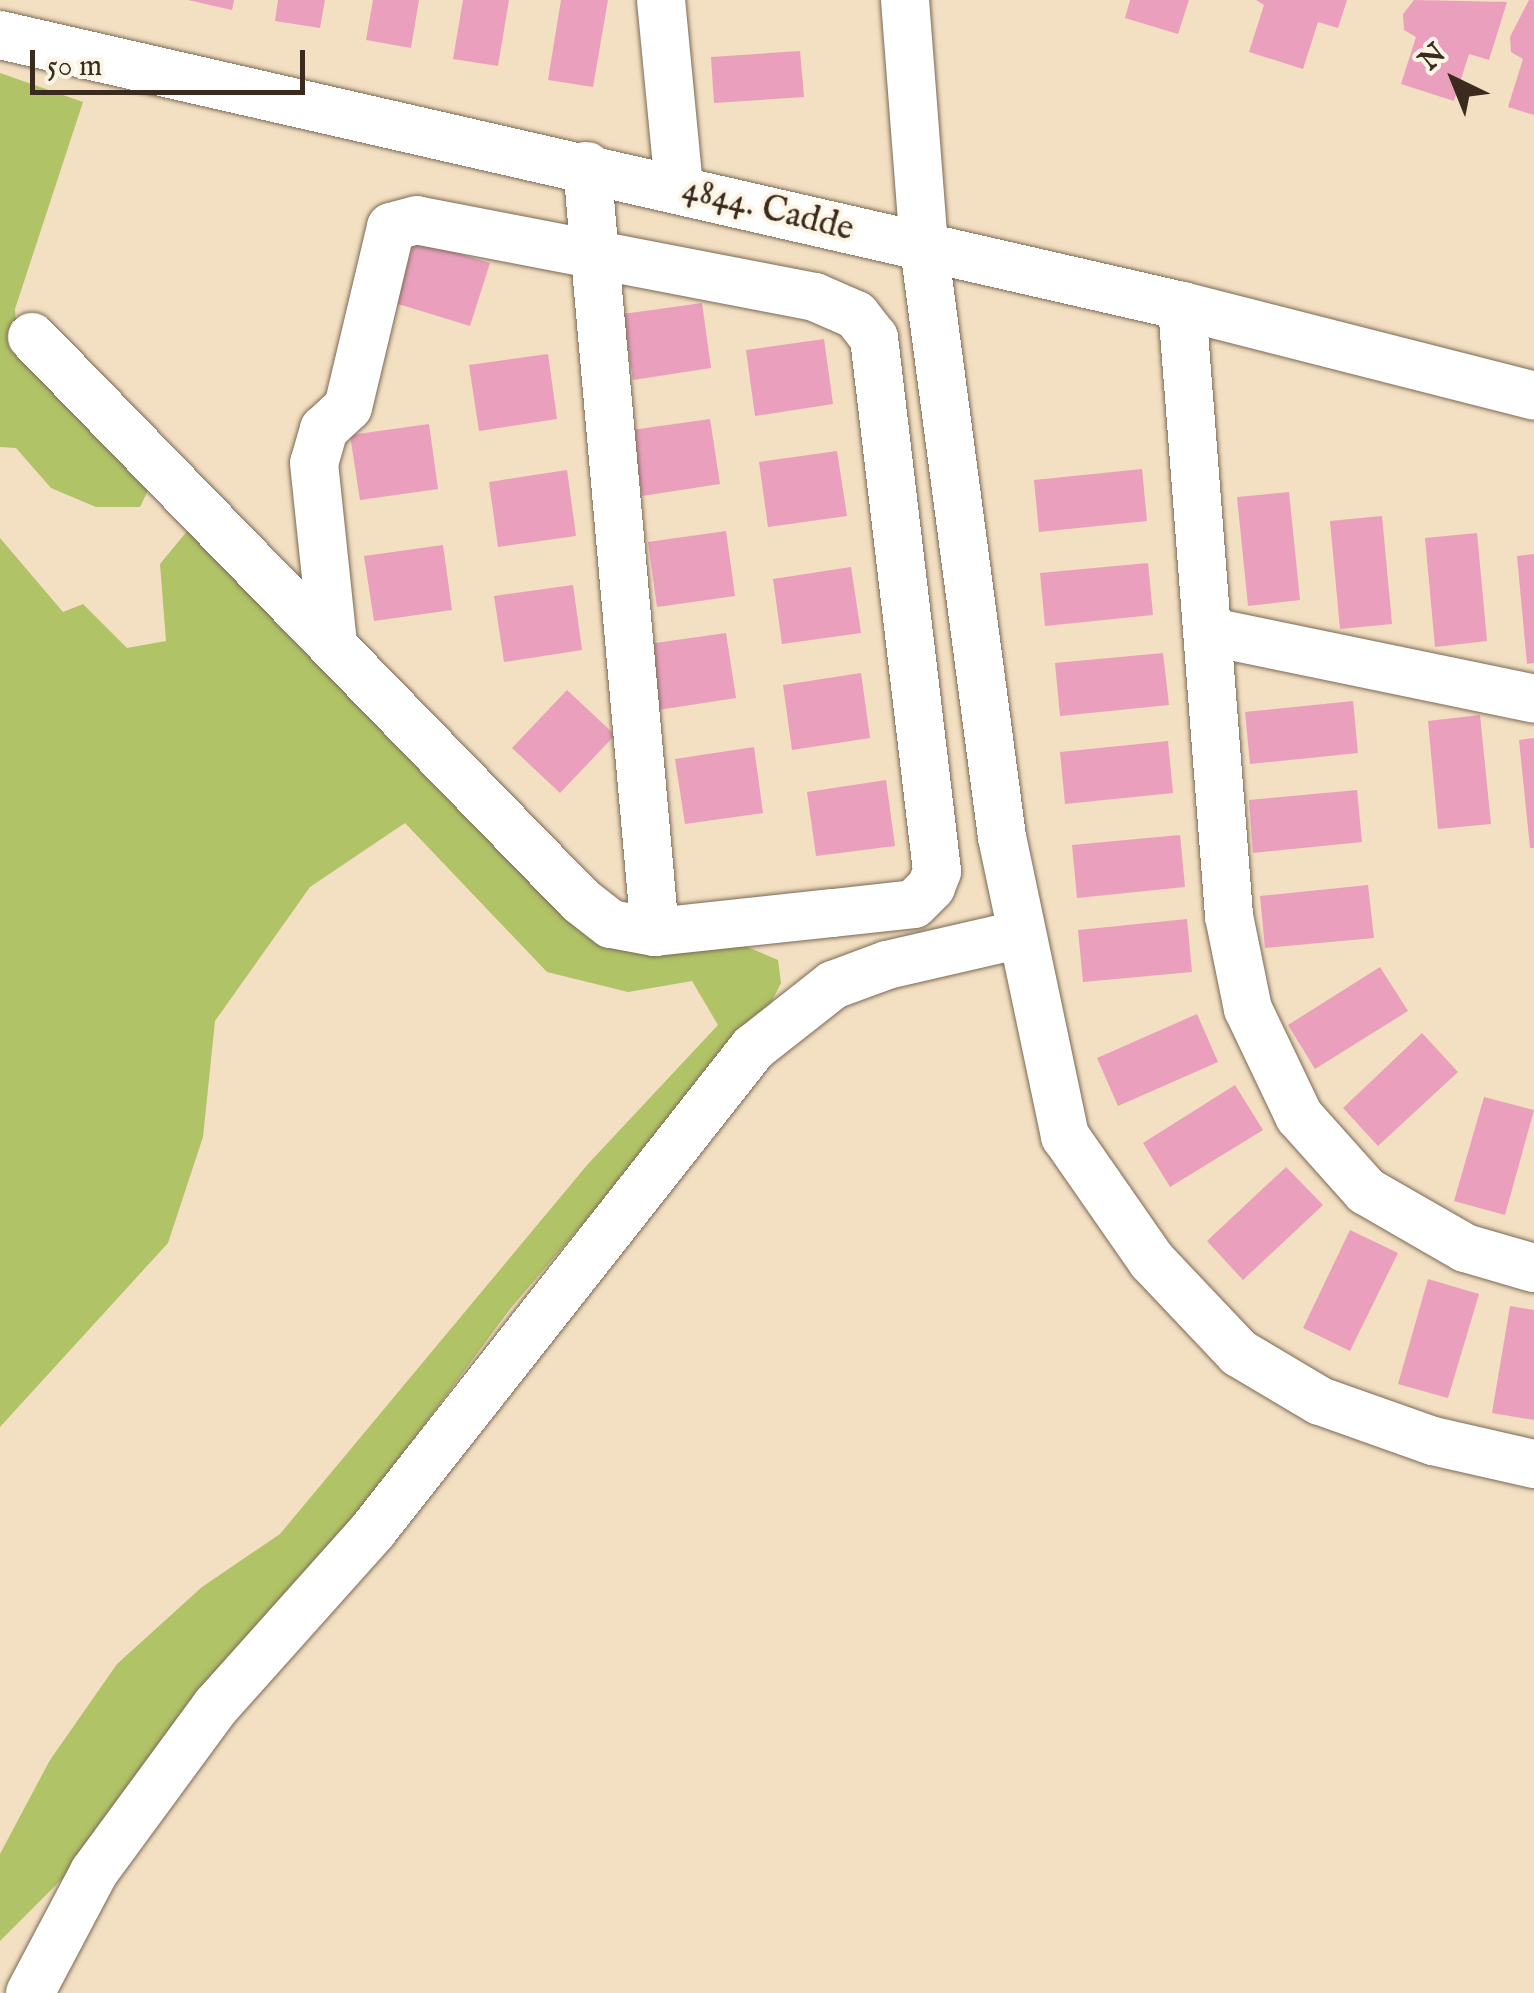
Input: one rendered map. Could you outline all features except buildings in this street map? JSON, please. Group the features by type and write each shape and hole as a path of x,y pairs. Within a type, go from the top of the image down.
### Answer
{"street":[{"path":"661,0 680,188"},
{"path":"905,0 924,248 1002,837 1065,1136 1152,1261 1240,1353 1320,1401 1432,1441 1534,1464"},
{"name":"4844. Cadde","path":"0,34 587,166 1182,306 1534,396"},
{"path":"587,166 655,932"},
{"path":"32,337 332,646 580,900 611,924 655,932 914,904 931,888 937,871 874,338 856,315 815,297 417,220 391,227 348,407 324,429 314,463 332,646"},
{"path":"1182,306 1229,916 1248,1010 1273,1069 1299,1116 1366,1191 1465,1248 1534,1268"},
{"path":"1207,631 1534,699"},
{"path":"30,1993 94,1872 216,1706 374,1529 753,1048 833,985 886,965 1021,934"}],"green space":[{"path":"0,73 83,102 15,309 18,347 155,476 140,507 96,507 51,488 16,448 0,447"},
{"path":"188,530 645,948 745,946 778,960 781,983 770,1005 510,1309 356,1517 93,1848 0,1941 0,1854 50,1760 117,1664 202,1587 280,1534 588,1164 718,1025 692,981 628,992 547,972 405,823 310,887 215,1021 203,1137 168,1243 0,1427 0,538 63,612 83,604 127,648 166,641 160,564"}]}
